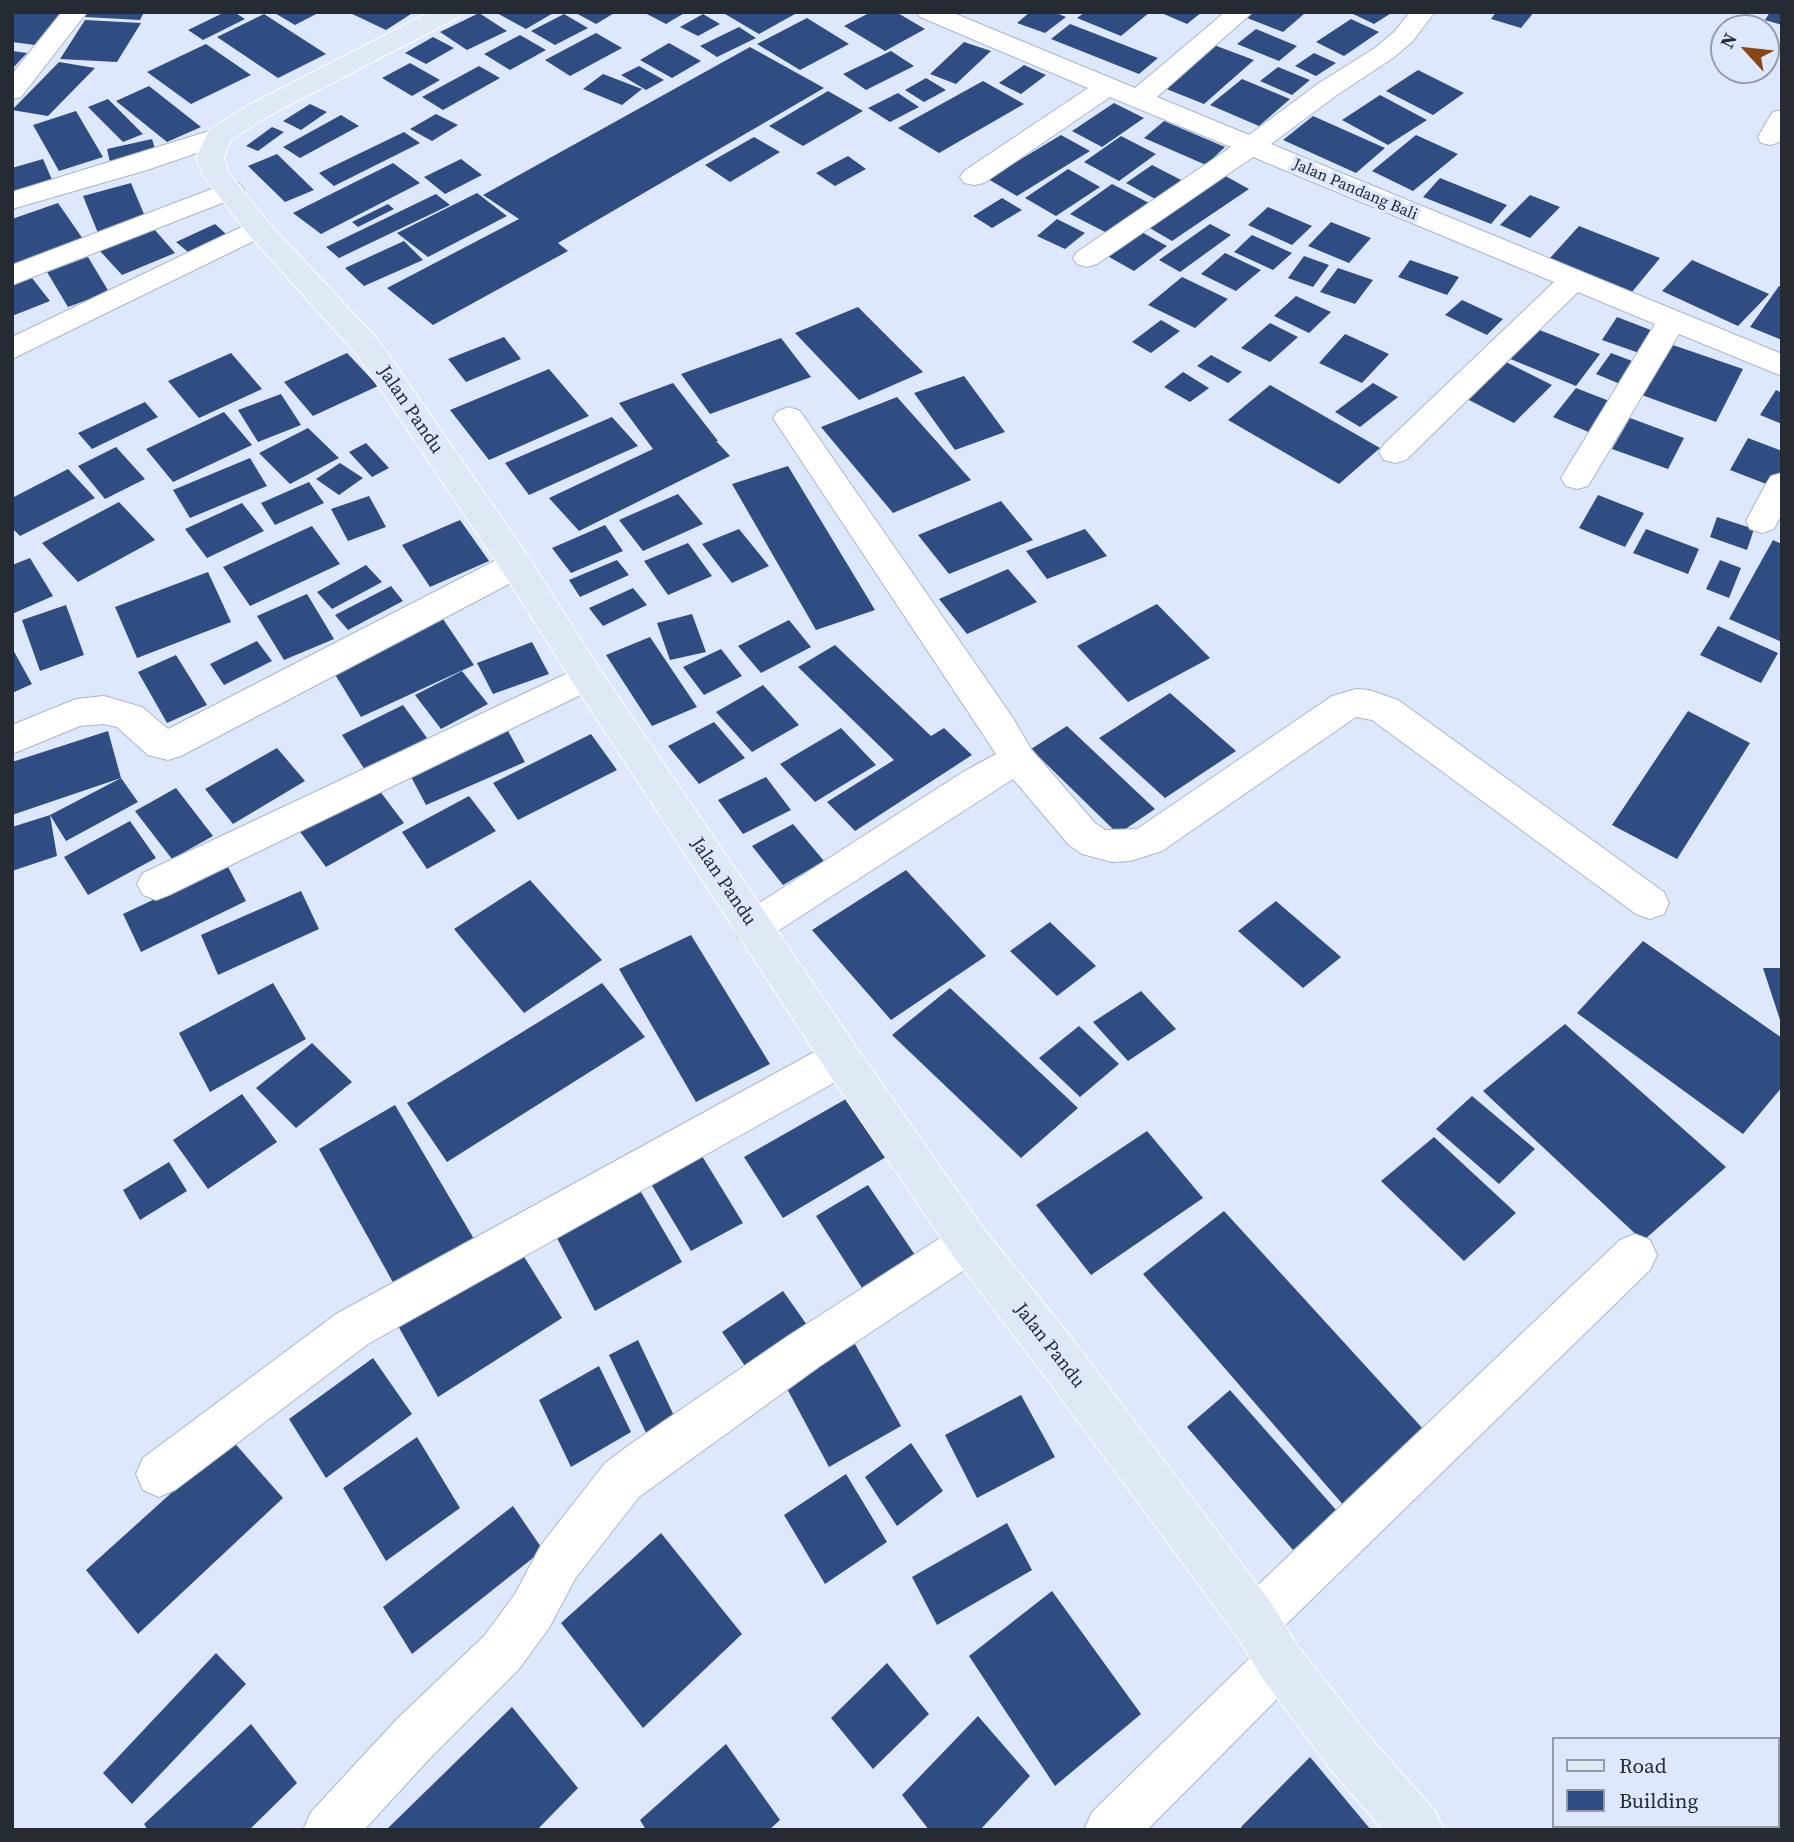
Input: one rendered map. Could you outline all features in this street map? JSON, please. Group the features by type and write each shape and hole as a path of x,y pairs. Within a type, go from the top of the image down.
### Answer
{"main road":[{"path":"219,136 256,111 450,12"},
{"name":"Jalan Pandu","path":"219,136 210,158 216,174 258,228 369,349 516,565 753,927 969,1243 1062,1362 1350,1753 1418,1830"}],"street":[{"path":"12,91 75,12"},
{"name":"Jalan Pandang Bali","path":"929,12 1782,366"},
{"path":"1138,99 1241,12"},
{"path":"1087,258 1384,52 1403,37 1423,12"},
{"path":"974,177 1107,87"},
{"path":"12,201 137,164 219,136"},
{"path":"12,276 230,190"},
{"path":"12,349 258,228"},
{"path":"1395,452 1572,281"},
{"path":"1577,478 1673,319"},
{"path":"789,418 1000,728 1018,759 1082,834 1095,843 1112,847 1149,841 1344,706 1369,704 1396,718 1650,903"},
{"path":"1762,522 1782,484"},
{"path":"12,740 76,713 104,710 129,717 161,745 168,746 516,565"},
{"path":"156,884 587,677"},
{"path":"753,927 976,782 1018,759"},
{"path":"159,1474 352,1329 841,1058"},
{"path":"329,1830 415,1737 502,1652 532,1611 558,1562 622,1480 804,1351 969,1243"},
{"path":"1110,1830 1268,1641 1635,1255"}],"building":[{"path":"12,12 62,12 35,45 12,42"},
{"path":"88,12 144,12 140,20 85,17"},
{"path":"225,12 234,12 245,19 203,40 188,30"},
{"path":"273,12 320,12 295,25"},
{"path":"348,12 406,12 411,14 386,30"},
{"path":"495,12 555,12 526,29"},
{"path":"574,12 616,12 596,24"},
{"path":"643,12 686,12 666,24"},
{"path":"871,12 896,12 925,29 885,51 844,26"},
{"path":"1030,12 1054,12 1066,17 1045,33 1017,23"},
{"path":"1085,12 1150,12 1121,36 1077,18"},
{"path":"1159,12 1202,12 1187,24"},
{"path":"1246,12 1304,14 1283,32 1242,16"},
{"path":"1349,12 1393,12 1374,24"},
{"path":"1496,12 1534,12 1521,28 1491,19"},
{"path":"1782,12 1782,25 1780,14 1769,14"},
{"path":"479,13 507,31 467,50 440,32"},
{"path":"264,14 326,54 278,78 217,37"},
{"path":"564,14 588,28 555,45 531,31"},
{"path":"703,14 720,24 698,36 680,27"},
{"path":"725,14 795,14 759,34"},
{"path":"807,18 849,44 800,70 757,44"},
{"path":"1351,19 1379,32 1344,56 1316,42"},
{"path":"85,20 141,23 117,62 60,59"},
{"path":"1070,24 1158,58 1139,74 1051,39"},
{"path":"739,27 756,38 717,57 700,46"},
{"path":"1256,29 1297,46 1279,61 1237,44"},
{"path":"596,33 622,48 570,76 545,60"},
{"path":"520,35 546,50 510,70 484,54"},
{"path":"433,37 454,48 426,64 405,53"},
{"path":"964,42 991,51 956,84 930,74"},
{"path":"669,43 701,61 672,78 640,60"},
{"path":"206,44 251,75 191,104 147,72"},
{"path":"1214,45 1254,60 1204,104 1164,88"},
{"path":"750,47 824,88 558,243 568,251 433,325 387,288 519,219 483,195"},
{"path":"12,51 27,53 12,69"},
{"path":"891,51 914,66 866,90 843,74"},
{"path":"1314,53 1336,63 1316,76 1295,66"},
{"path":"59,62 95,68 48,116 12,110"},
{"path":"410,63 440,80 412,96 382,78"},
{"path":"1024,65 1046,75 1021,94 999,83"},
{"path":"479,66 500,78 443,110 422,97"},
{"path":"639,66 664,80 646,90 621,75"},
{"path":"1278,67 1310,80 1292,95 1260,81"},
{"path":"1418,70 1464,93 1433,115 1386,91"},
{"path":"603,74 642,89 622,105 583,89"},
{"path":"926,78 946,90 924,102 905,90"},
{"path":"1242,79 1290,99 1259,126 1210,105"},
{"path":"983,81 1024,104 939,153 898,128"},
{"path":"149,86 201,127 167,142 116,101"},
{"path":"828,91 863,111 803,146 769,126"},
{"path":"898,93 919,107 890,122 868,108"},
{"path":"1380,95 1427,120 1388,145 1342,120"},
{"path":"108,99 143,134 123,142 88,107"},
{"path":"1114,103 1144,118 1102,147 1072,131"},
{"path":"310,104 327,112 301,130 283,121"},
{"path":"76,111 103,157 59,171 33,125"},
{"path":"436,114 458,125 432,141 410,129"},
{"path":"341,115 359,126 300,158 283,147"},
{"path":"1313,116 1385,148 1356,173 1283,140"},
{"path":"1164,121 1225,147 1206,165 1144,138"},
{"path":"272,127 284,132 258,151 246,146"},
{"path":"404,132 420,143 334,186 319,173"},
{"path":"1061,135 1090,151 1017,196 988,179"},
{"path":"1416,135 1458,154 1413,191 1372,171"},
{"path":"1121,136 1156,154 1119,181 1084,162"},
{"path":"754,137 780,152 730,182 705,165"},
{"path":"152,139 156,152 110,162 107,149"},
{"path":"277,154 314,190 285,202 248,166"},
{"path":"848,156 866,169 835,186 816,173"},
{"path":"43,159 53,182 12,193 12,168"},
{"path":"461,159 482,175 445,194 424,177"},
{"path":"393,163 420,183 321,234 293,213"},
{"path":"1152,165 1185,182 1159,201 1126,183"},
{"path":"1068,169 1100,187 1056,216 1025,198"},
{"path":"1220,173 1249,189 1172,241 1143,224"},
{"path":"1440,178 1507,205 1491,224 1423,197"},
{"path":"131,183 146,219 98,233 83,196"},
{"path":"1112,184 1153,205 1111,235 1070,214"},
{"path":"477,193 507,216 428,257 397,233"},
{"path":"436,194 450,205 339,258 326,247"},
{"path":"1530,195 1560,207 1530,238 1500,225"},
{"path":"1002,198 1022,210 992,228 973,216"},
{"path":"58,203 83,239 12,265 12,219"},
{"path":"388,204 394,209 358,227 352,222"},
{"path":"1268,207 1312,226 1292,245 1248,225"},
{"path":"1057,219 1085,233 1065,249 1037,236"},
{"path":"1331,222 1371,238 1349,263 1308,246"},
{"path":"215,224 226,234 188,252 176,242"},
{"path":"1210,224 1231,235 1180,272 1159,260"},
{"path":"1579,226 1660,258 1632,292 1550,258"},
{"path":"154,229 175,253 122,275 100,251"},
{"path":"1136,229 1167,246 1134,271 1102,253"},
{"path":"1252,235 1292,253 1273,270 1234,252"},
{"path":"404,241 423,260 364,286 345,268"},
{"path":"1225,253 1261,270 1236,291 1201,274"},
{"path":"1304,256 1329,265 1313,287 1288,278"},
{"path":"88,257 109,292 68,307 47,272"},
{"path":"1410,260 1459,277 1447,295 1398,277"},
{"path":"1692,260 1769,294 1738,326 1662,291"},
{"path":"1338,268 1373,280 1355,304 1320,292"},
{"path":"1182,277 1228,299 1195,328 1148,305"},
{"path":"32,278 50,301 12,316 12,286"},
{"path":"1779,286 1782,287 1782,340 1750,327"},
{"path":"1296,296 1331,312 1309,333 1274,316"},
{"path":"1462,300 1503,319 1487,335 1445,315"},
{"path":"858,307 923,372 859,400 795,333"},
{"path":"1617,317 1656,332 1642,354 1602,340"},
{"path":"1161,320 1180,331 1151,353 1132,342"},
{"path":"1270,323 1298,337 1270,362 1241,348"},
{"path":"1532,327 1600,354 1576,386 1508,358"},
{"path":"1345,334 1389,354 1362,383 1319,363"},
{"path":"504,337 521,359 466,382 448,359"},
{"path":"781,338 811,377 710,414 681,374"},
{"path":"1667,343 1743,369 1716,422 1639,394"},
{"path":"231,353 262,389 199,418 168,381"},
{"path":"347,353 378,386 313,416 284,382"},
{"path":"1611,353 1640,364 1625,386 1596,374"},
{"path":"1211,355 1242,372 1228,383 1197,366"},
{"path":"1504,361 1552,385 1514,423 1467,399"},
{"path":"549,369 589,416 489,460 450,410"},
{"path":"1183,372 1209,388 1190,402 1164,387"},
{"path":"964,376 1005,432 955,450 914,393"},
{"path":"673,383 730,456 579,531 549,498 653,449 619,403"},
{"path":"1373,383 1398,397 1360,427 1335,412"},
{"path":"1270,385 1380,448 1339,484 1228,420"},
{"path":"1576,388 1612,402 1591,433 1553,417"},
{"path":"1776,390 1782,393 1782,424 1760,415"},
{"path":"281,394 301,425 258,442 238,410"},
{"path":"897,397 971,480 893,513 821,427"},
{"path":"145,402 158,417 92,449 78,433"},
{"path":"224,412 252,445 173,482 146,449"},
{"path":"612,417 638,446 529,495 505,463"},
{"path":"1630,418 1684,438 1668,469 1612,449"},
{"path":"308,428 339,458 290,484 259,453"},
{"path":"1748,438 1782,451 1782,473 1774,487 1730,470"},
{"path":"366,443 389,468 372,477 349,452"},
{"path":"116,447 145,479 105,499 78,466"},
{"path":"250,458 267,486 190,518 173,490"},
{"path":"340,463 363,478 339,495 316,479"},
{"path":"788,466 875,610 816,630 732,484"},
{"path":"68,469 95,498 20,536 12,528 12,498"},
{"path":"309,482 324,503 275,525 261,503"},
{"path":"678,494 703,524 643,551 619,520"},
{"path":"1598,495 1644,513 1625,547 1579,528"},
{"path":"369,496 386,527 348,541 331,509"},
{"path":"1001,501 1033,540 949,574 918,535"},
{"path":"119,502 155,540 78,582 42,543"},
{"path":"242,503 264,531 207,558 185,529"},
{"path":"1717,517 1754,529 1747,550 1710,537"},
{"path":"460,520 489,561 430,587 402,545"},
{"path":"605,525 623,551 571,573 552,548"},
{"path":"312,526 340,564 250,606 223,567"},
{"path":"739,529 769,566 732,583 702,544"},
{"path":"1085,529 1107,556 1047,579 1026,551"},
{"path":"1646,529 1699,549 1688,574 1633,553"},
{"path":"1773,540 1782,544 1782,642 1729,619"},
{"path":"688,543 712,576 668,595 644,561"},
{"path":"30,558 53,596 12,614 12,565"},
{"path":"617,560 629,575 580,597 569,580"},
{"path":"1720,560 1741,568 1729,598 1706,589"},
{"path":"366,565 382,582 332,609 317,592"},
{"path":"1008,569 1037,602 967,634 939,599"},
{"path":"208,572 231,622 137,658 115,607"},
{"path":"391,586 403,601 348,630 335,615"},
{"path":"633,588 647,605 603,626 589,608"},
{"path":"307,594 334,639 284,660 257,616"},
{"path":"1157,604 1210,658 1128,702 1077,646"},
{"path":"66,605 84,655 40,671 22,620"},
{"path":"692,614 706,652 670,660 657,623"},
{"path":"443,619 474,665 361,717 331,668"},
{"path":"789,620 811,647 761,673 738,646"},
{"path":"1718,626 1778,653 1761,683 1700,655"},
{"path":"650,637 697,707 652,726 606,655"},
{"path":"257,641 272,661 224,685 210,664"},
{"path":"532,642 549,674 493,694 477,663"},
{"path":"835,645 931,736 944,728 972,755 855,831 827,802 894,760 798,667"},
{"path":"12,648 32,684 12,693"},
{"path":"721,649 742,676 704,695 683,667"},
{"path":"176,655 207,705 167,723 138,672"},
{"path":"462,671 488,704 441,729 415,695"},
{"path":"763,685 799,725 752,752 716,712"},
{"path":"1170,693 1236,751 1165,798 1099,738"},
{"path":"403,705 427,738 365,770 342,735"},
{"path":"1688,711 1750,743 1677,859 1612,825"},
{"path":"714,722 745,758 699,784 668,746"},
{"path":"1067,726 1155,809 1118,834 1031,749"},
{"path":"841,728 876,765 815,802 780,764"},
{"path":"108,731 121,778 12,815 12,762"},
{"path":"508,731 525,762 426,805 409,773"},
{"path":"591,734 617,770 518,820 493,783"},
{"path":"277,748 305,781 233,824 205,789"},
{"path":"766,777 791,810 743,834 718,800"},
{"path":"121,778 138,802 66,841 50,815"},
{"path":"376,786 404,823 326,867 298,829"},
{"path":"176,788 213,836 172,859 135,811"},
{"path":"469,796 496,831 427,869 402,832"},
{"path":"50,815 57,856 12,871 12,827"},
{"path":"130,821 156,858 88,895 64,857"},
{"path":"793,824 824,861 783,885 752,846"},
{"path":"227,865 246,901 141,952 123,914"},
{"path":"906,870 986,956 891,1020 812,930"},
{"path":"530,880 602,960 524,1013 454,929"},
{"path":"301,891 319,929 218,975 201,935"},
{"path":"1276,901 1341,957 1303,988 1238,931"},
{"path":"1050,922 1096,966 1057,996 1010,951"},
{"path":"691,935 770,1064 696,1102 619,969"},
{"path":"1643,941 1782,1038 1782,1087 1743,1134 1577,1013"},
{"path":"1763,968 1782,968 1782,1023 1781,1023"},
{"path":"273,983 306,1039 210,1092 179,1033"},
{"path":"602,983 645,1037 447,1162 407,1103"},
{"path":"950,988 1078,1108 1021,1158 892,1035"},
{"path":"1141,991 1176,1029 1128,1061 1093,1022"},
{"path":"1565,1024 1726,1167 1643,1241 1483,1091"},
{"path":"1079,1026 1119,1064 1080,1097 1039,1058"},
{"path":"312,1043 352,1082 296,1128 256,1088"},
{"path":"242,1094 277,1142 208,1189 173,1140"},
{"path":"1472,1096 1535,1149 1499,1184 1436,1129"},
{"path":"846,1099 886,1157 783,1218 744,1157"},
{"path":"395,1105 474,1239 395,1286 319,1149"},
{"path":"1147,1131 1203,1198 1091,1275 1036,1205"},
{"path":"1434,1137 1516,1213 1464,1261 1381,1181"},
{"path":"702,1156 743,1223 691,1251 651,1184"},
{"path":"169,1162 187,1191 140,1220 123,1190"},
{"path":"868,1185 915,1255 862,1288 816,1216"},
{"path":"641,1192 682,1262 595,1311 557,1238"},
{"path":"1224,1211 1435,1442 1352,1515 1143,1274"},
{"path":"518,1247 562,1318 438,1397 397,1324"},
{"path":"783,1291 807,1325 745,1366 722,1332"},
{"path":"638,1340 677,1422 648,1437 609,1355"},
{"path":"855,1344 901,1426 829,1467 784,1383"},
{"path":"373,1358 412,1414 326,1478 289,1419"},
{"path":"599,1366 631,1432 571,1467 539,1400"},
{"path":"1230,1390 1337,1511 1293,1550 1187,1427"},
{"path":"1021,1395 1055,1457 977,1498 945,1435"},
{"path":"417,1437 460,1508 386,1561 343,1488"},
{"path":"231,1439 283,1498 138,1634 86,1570"},
{"path":"911,1443 943,1491 897,1526 865,1477"},
{"path":"846,1474 887,1542 825,1584 784,1515"},
{"path":"513,1506 543,1550 412,1654 383,1607"},
{"path":"1007,1523 1032,1570 937,1625 912,1577"},
{"path":"661,1533 742,1634 643,1728 561,1623"},
{"path":"1052,1591 1141,1714 1055,1786 969,1656"},
{"path":"216,1653 246,1684 132,1804 103,1773"},
{"path":"887,1663 929,1714 873,1769 831,1718"},
{"path":"512,1707 578,1788 537,1830 386,1830"},
{"path":"978,1716 1030,1776 980,1830 929,1830 902,1795"},
{"path":"251,1724 297,1783 249,1830 148,1830 144,1824"},
{"path":"726,1744 780,1820 769,1830 646,1830 640,1820"},
{"path":"1310,1757 1371,1830 1243,1830 1241,1827"},
{"path":"1736,1828 1738,1830 1650,1830"}]}
